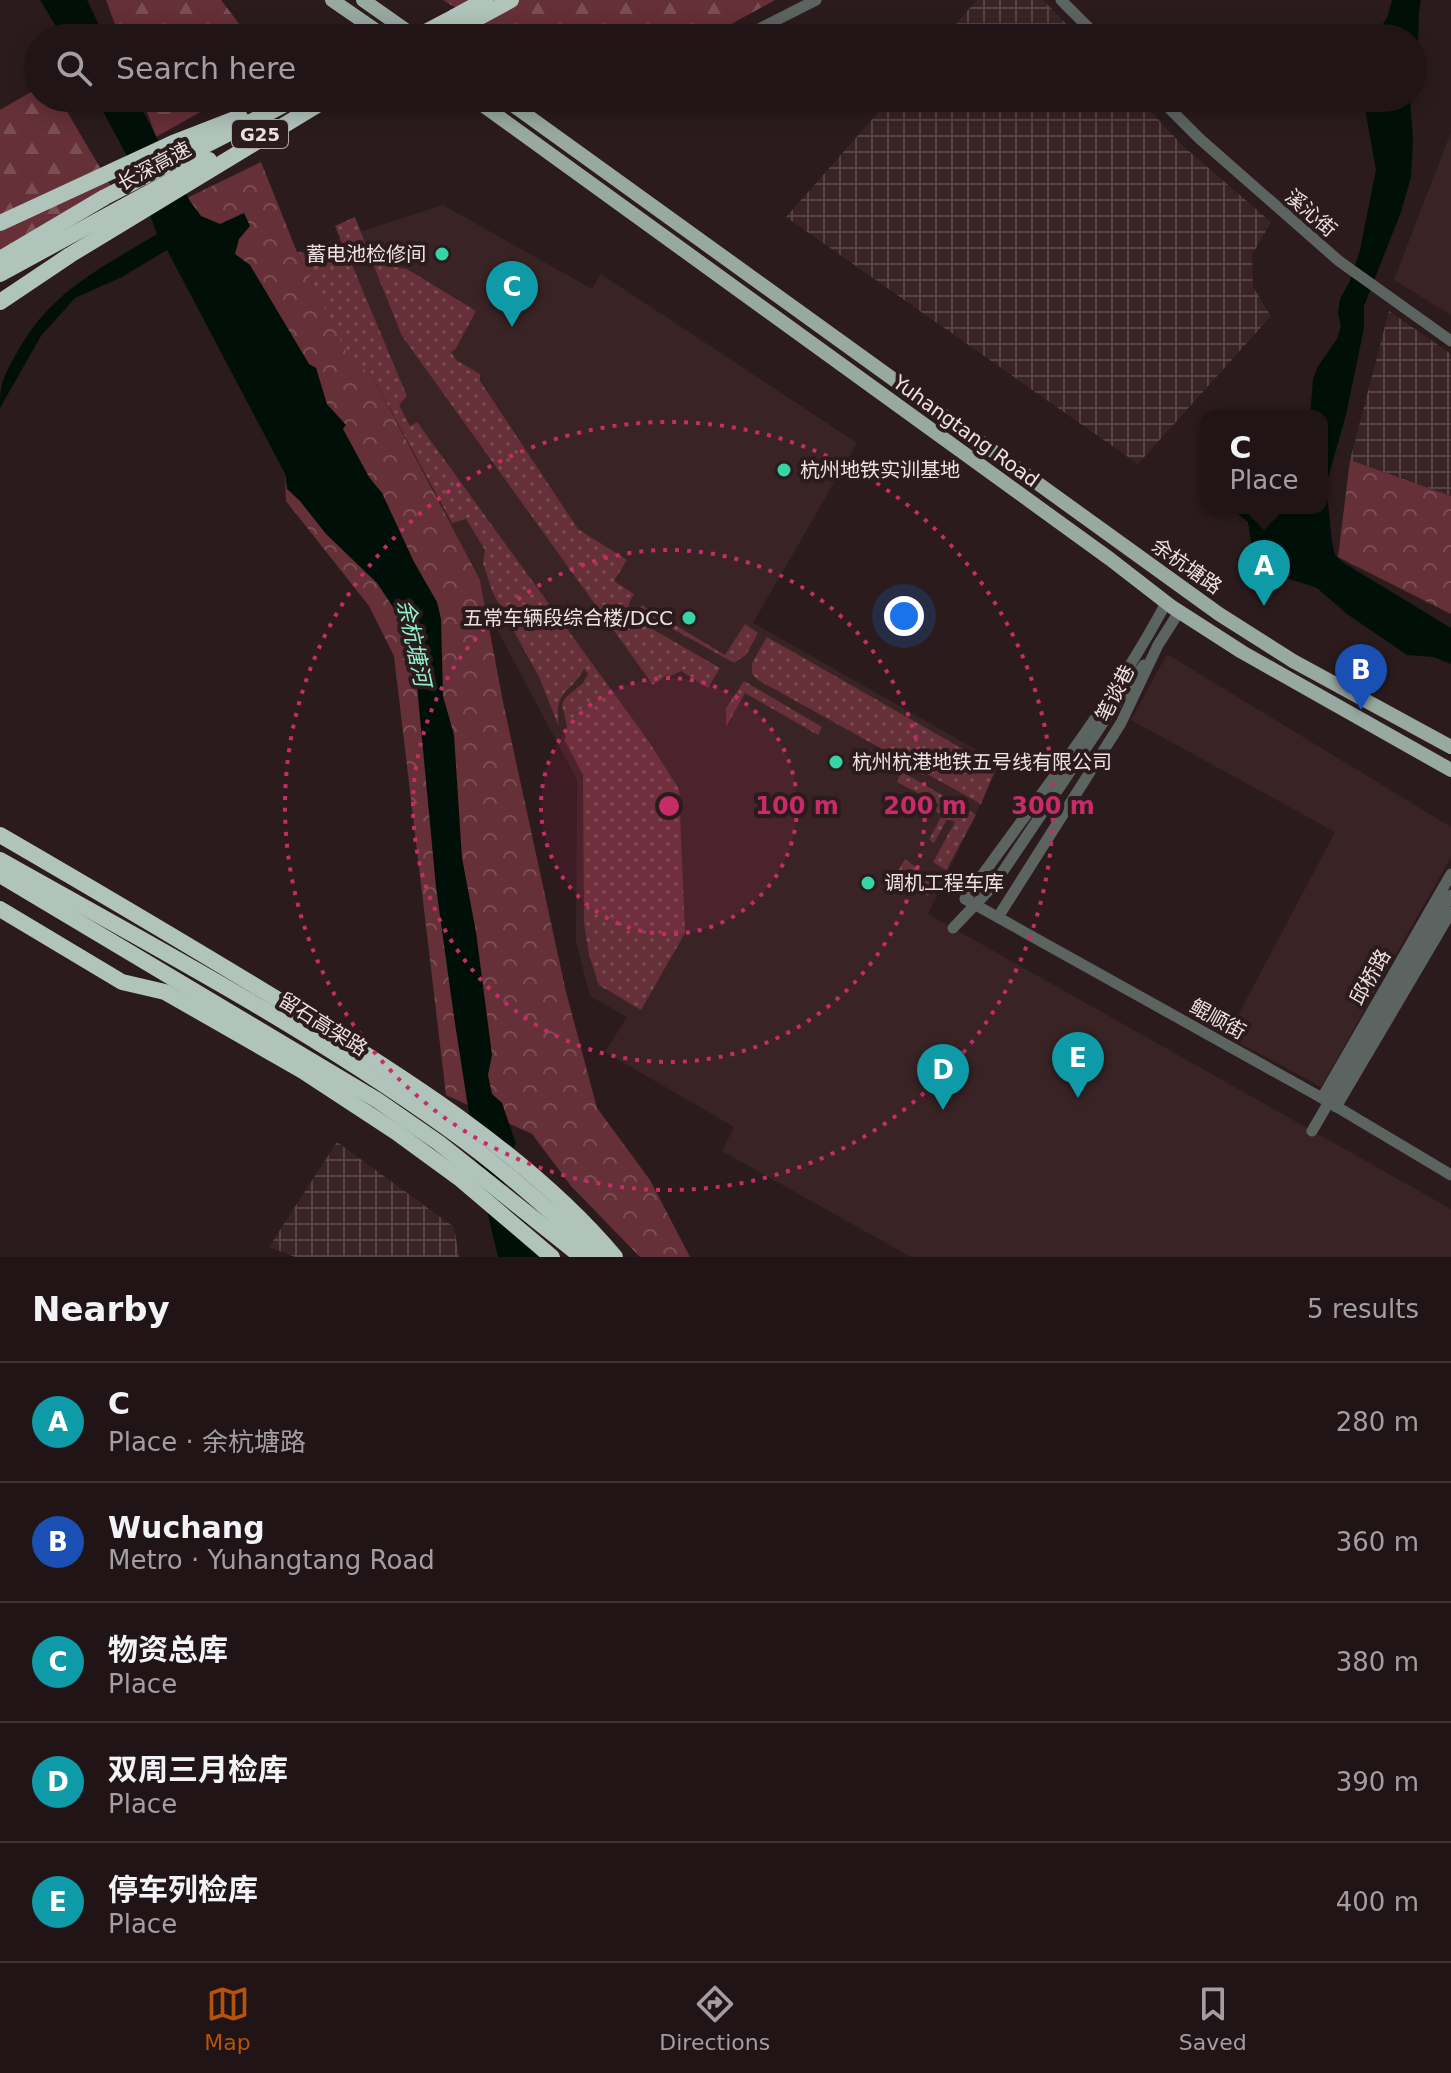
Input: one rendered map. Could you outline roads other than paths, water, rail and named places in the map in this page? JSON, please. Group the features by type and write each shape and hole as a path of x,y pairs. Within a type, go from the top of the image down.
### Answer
{"highway":[{"path":"457,24 485,0"},
{"path":"452,24 511,0"},
{"path":"0,223 254,112"},
{"name":"长深高速","path":"0,259 187,163 273,112"},
{"name":"长深高速","path":"187,163 298,112"},
{"path":"0,303 306,112"},
{"name":"长深高速","path":"0,274 118,200"},
{"path":"0,835 393,1071 525,1169 594,1232 615,1257"},
{"name":"留石高架路","path":"0,860 296,1030 414,1106 520,1183 601,1257"},
{"name":"留石高架路","path":"0,875 377,1100 470,1167 582,1257"},
{"path":"3,910 122,982 165,992 303,1071 459,1178 552,1257"}],"main road":[{"path":"332,0 367,24"},
{"path":"363,0 396,24"},
{"name":"Yuhangtang Road","path":"492,112 1179,612 1242,652 1451,770"},
{"name":"Yuhangtang Road","path":"522,112 1219,614 1293,661 1451,747"}],"street":[{"path":"769,24 816,0"},
{"path":"1061,0 1085,24"},
{"name":"溪沁街","path":"1173,112 1350,269 1451,341"},
{"name":"笔谈巷","path":"1113,708 1166,603"},
{"name":"笔谈巷","path":"953,928 993,886 1179,612"},
{"name":"笔谈巷","path":"965,899 1143,645"},
{"name":"笔谈巷","path":"998,917 1121,723 1158,645"},
{"name":"邱桥路","path":"1322,1098 1451,874"},
{"name":"邱桥路","path":"1336,1107 1447,910 1451,895"},
{"name":"鲲顺街","path":"965,899 1322,1098 1451,1175"},
{"path":"1312,1131 1447,910"}],"water":[{"path":"40,0 87,0 98,24 55,24"},
{"path":"1392,0 1421,0 1418,24 1383,24"},
{"name":"余杭塘河","path":"103,112 143,112 201,216 220,224 244,213 250,226 239,239 235,254 250,265 309,364 316,368 327,404 346,425 343,429 369,477 382,493 414,562 437,602 441,619 443,696 454,735 462,858 476,932 492,1055 488,1075 492,1094 502,1103 516,1144 507,1157 504,1181 508,1202 525,1216 537,1257 498,1257 479,1178 436,887 414,654 395,610 377,583 326,534 287,489 285,474 167,250 122,277 75,298 41,336 0,408 2,386 8,370 28,334 43,315 77,284 157,234 129,160"},
{"path":"1366,112 1411,112 1411,177 1401,212 1364,306 1364,328 1346,415 1328,478 1328,410 1310,410 1313,379 1318,366 1337,339 1341,326 1338,313 1340,299 1350,281 1360,250 1376,170"},
{"path":"1328,504 1335,555 1451,628 1451,664 1433,657 1407,655 1347,614 1317,588 1284,577 1261,563 1253,554 1248,522 1238,514 1328,514"}],"place":[{"name":"蓄电池检修间","path":"442,254"},
{"name":"物资总库","path":"512,327"},
{"name":"杭州地铁实训基地","path":"784,470"},
{"name":"C","path":"1264,606"},
{"name":"五常车辆段综合楼/DCC","path":"689,618"},
{"name":"Wuchang","path":"1361,710"},
{"name":"杭州杭港地铁五号线有限公司","path":"836,762"},
{"name":"调机工程车库","path":"868,883"},
{"name":"停车列检库","path":"1078,1098"},
{"name":"双周三月检库","path":"943,1110"}]}
